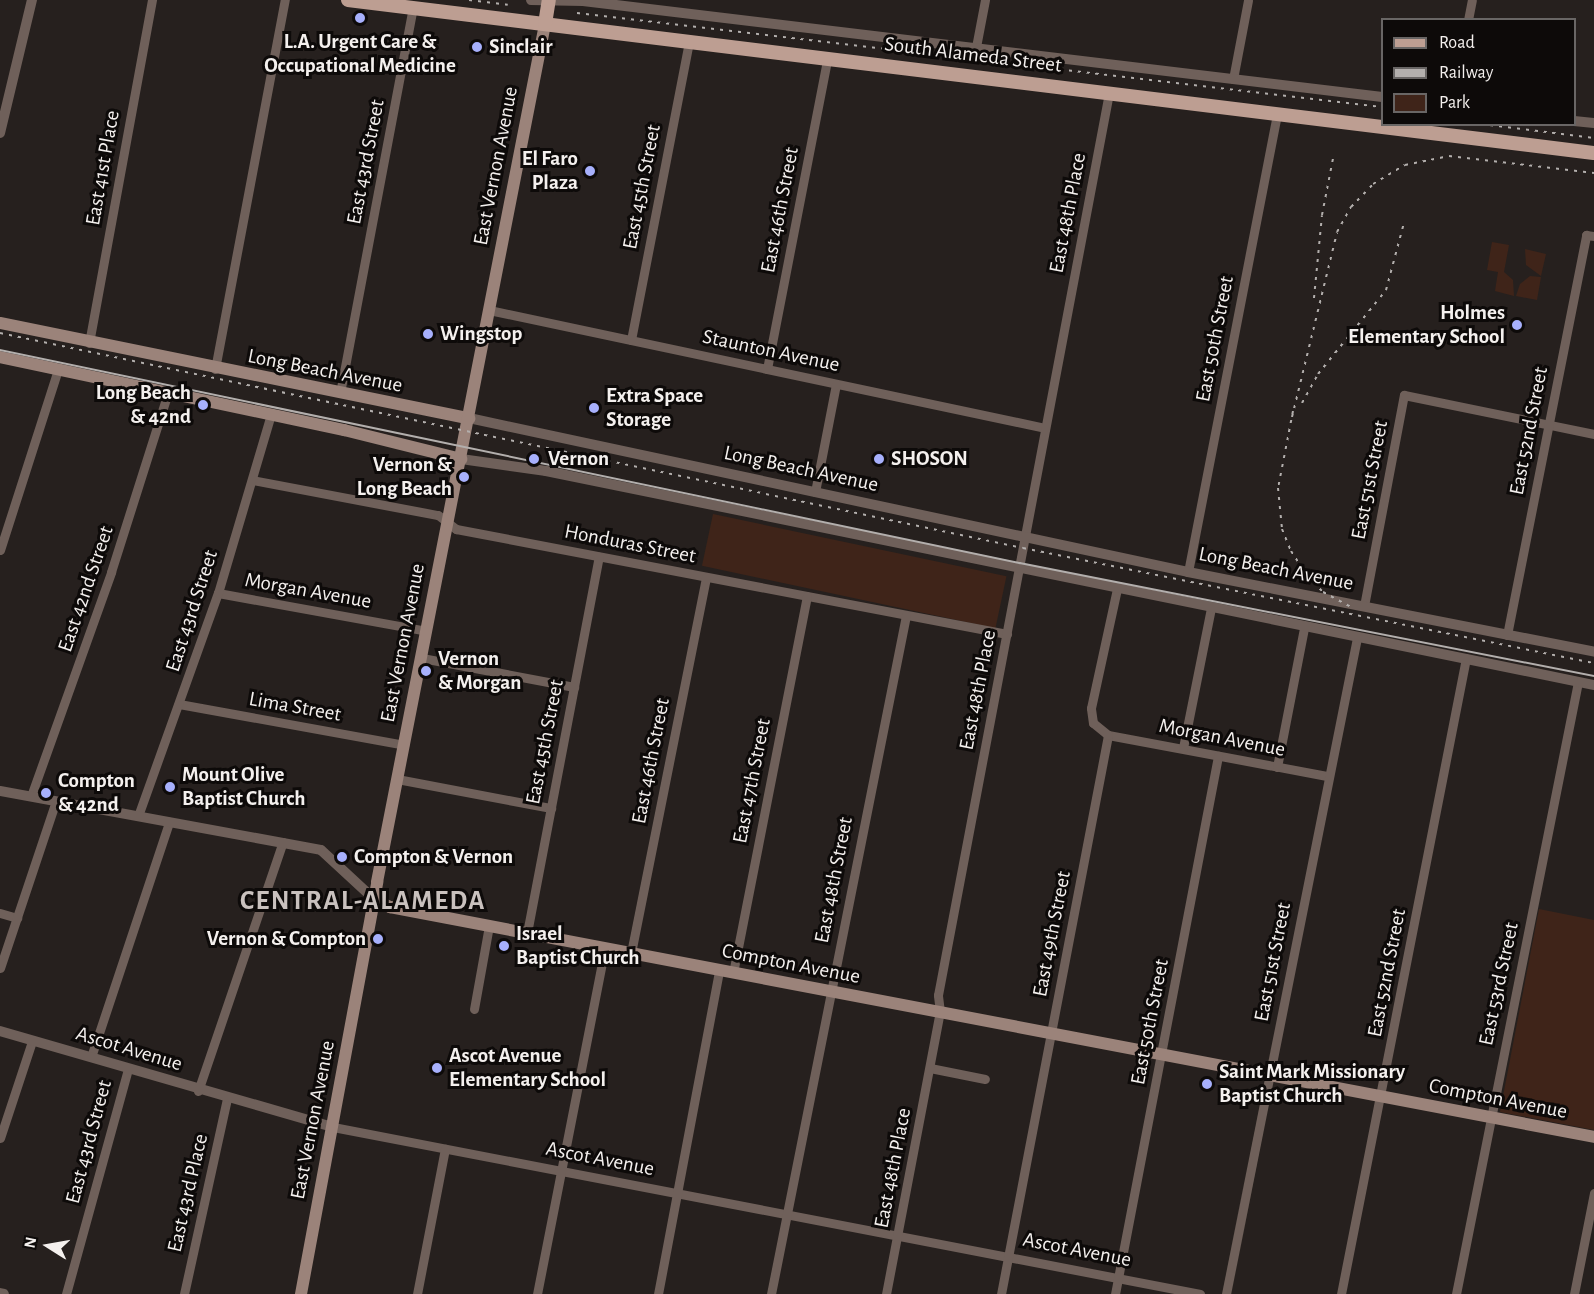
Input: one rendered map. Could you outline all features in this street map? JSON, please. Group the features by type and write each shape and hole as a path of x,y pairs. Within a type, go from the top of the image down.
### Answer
{"main road":[{"name":"South Alameda Street","path":"348,0 1594,153"},
{"name":"East Vernon Avenue","path":"301,1294 374,899 549,0"},
{"name":"Long Beach Avenue","path":"0,323 215,369 469,418"},
{"path":"0,357 271,414 461,459"},
{"name":"Compton Avenue","path":"374,899 390,907 1594,1137"}],"street":[{"path":"0,133 32,0"},
{"name":"East 41st Place","path":"89,343 152,0"},
{"path":"215,369 285,0"},
{"name":"South Alameda Street","path":"531,0 595,2 1381,97"},
{"path":"976,47 985,0"},
{"path":"1233,79 1248,0"},
{"path":"1468,18 1472,0"},
{"name":"East 43rd Street","path":"340,393 413,8"},
{"name":"East 45th Street","path":"631,340 689,41"},
{"name":"East 46th Street","path":"767,369 827,58"},
{"name":"East 48th Place","path":"886,1294 940,1012 938,994 1109,93"},
{"name":"East 50th Street","path":"1188,572 1277,114"},
{"path":"1576,121 1594,123"},
{"name":"East 52nd Street","path":"1507,635 1548,425 1590,236"},
{"name":"Staunton Avenue","path":"489,310 1045,428"},
{"path":"0,550 58,369"},
{"path":"815,492 836,384"},
{"name":"East 42nd Street","path":"32,796 111,572 168,392"},
{"name":"East 51st Street","path":"1364,606 1404,395 1548,425"},
{"name":"East 43rd Street","path":"138,816 218,593 271,414"},
{"name":"Long Beach Avenue","path":"469,418 1188,572 1594,652"},
{"path":"1548,425 1594,434"},
{"path":"461,459 546,471 1019,570 1594,685"},
{"name":"Honduras Street","path":"252,480 438,515 456,530 1007,634"},
{"name":"East 45th Street","path":"527,933 599,557"},
{"name":"East 46th Street","path":"632,953 706,577"},
{"path":"1108,735 1093,723 1091,708 1116,589"},
{"name":"Morgan Avenue","path":"218,593 427,631"},
{"name":"East 47th Street","path":"733,973 807,596"},
{"path":"1183,748 1211,608"},
{"name":"East 48th Street","path":"771,1294 906,615"},
{"path":"1277,767 1304,628"},
{"name":"East 51st Street","path":"1226,1294 1357,638"},
{"path":"422,658 574,687"},
{"name":"East 52nd Street","path":"1341,1294 1466,658"},
{"name":"East 53rd Street","path":"1456,1294 1578,682"},
{"name":"Lima Street","path":"179,704 404,745"},
{"name":"Morgan Avenue","path":"1108,735 1328,776"},
{"name":"East 49th Street","path":"1001,1294 1108,735"},
{"name":"East 50th Street","path":"1115,1294 1218,756"},
{"path":"398,779 551,808"},
{"name":"Compton Avenue","path":"0,791 283,842 326,852 374,899"},
{"path":"0,968 56,801"},
{"name":"East 43rd Street","path":"91,1057 169,822"},
{"path":"198,1090 283,842"},
{"path":"0,914 17,918"},
{"path":"474,1009 489,926"},
{"path":"537,1294 605,948"},
{"path":"658,1294 719,971"},
{"name":"Ascot Avenue","path":"0,1031 227,1100 333,1127 1200,1294"},
{"path":"0,1138 32,1041"},
{"path":"930,1068 985,1079"},
{"name":"East 43rd Street","path":"66,1294 128,1069"},
{"name":"East 43rd Place","path":"184,1294 227,1100"},
{"path":"417,1294 445,1149"},
{"path":"1574,1294 1594,1193"}],"green space":[{"path":"1492,242 1509,245 1504,272 1513,280 1514,296 1495,291 1498,272 1487,270"},
{"path":"1525,249 1546,254 1541,276 1526,265"},
{"path":"1530,276 1541,277 1537,300 1516,296 1520,284"},
{"path":"713,514 1006,576 995,628 702,566"},
{"path":"1539,909 1594,920 1594,1130 1500,1112"}],"tram line":[{"path":"0,350 1020,563 1594,676"}],"railway":[{"path":"469,0 508,5"},
{"path":"577,13 1381,107"},
{"path":"1497,126 1594,138"},
{"path":"1314,298 1322,215 1334,153"},
{"path":"1292,417 1337,232 1351,207 1373,184 1405,165 1449,156 1594,173"},
{"path":"1302,403 1318,374 1386,290 1404,223"},
{"path":"0,333 1023,548 1594,663"},
{"path":"1293,411 1278,488 1282,529 1291,551 1307,576 1323,592 1351,607"}],"place":[{"name":"L.A. Urgent Care & Occupational Medicine","path":"360,18"},
{"name":"Sinclair","path":"477,47"},
{"name":"El Faro Plaza","path":"590,171"},
{"name":"Holmes Elementary School","path":"1517,325"},
{"name":"Wingstop","path":"428,334"},
{"name":"Long Beach & 42nd","path":"203,405"},
{"name":"Extra Space Storage","path":"594,408"},
{"name":"Vernon","path":"534,459"},
{"name":"SHOSON","path":"879,459"},
{"name":"Vernon & Long Beach","path":"464,477"},
{"name":"Vernon & Morgan","path":"426,671"},
{"name":"Mount Olive Baptist Church","path":"170,787"},
{"name":"Compton & 42nd","path":"46,793"},
{"name":"Compton & Vernon","path":"342,857"},
{"name":"Vernon & Compton","path":"378,939"},
{"name":"Israel Baptist Church","path":"504,946"},
{"name":"Ascot Avenue Elementary School","path":"437,1068"},
{"name":"Saint Mark Missionary Baptist Church","path":"1207,1084"}],"district":[{"name":"CENTRAL-ALAMEDA","path":"363,901"}]}
